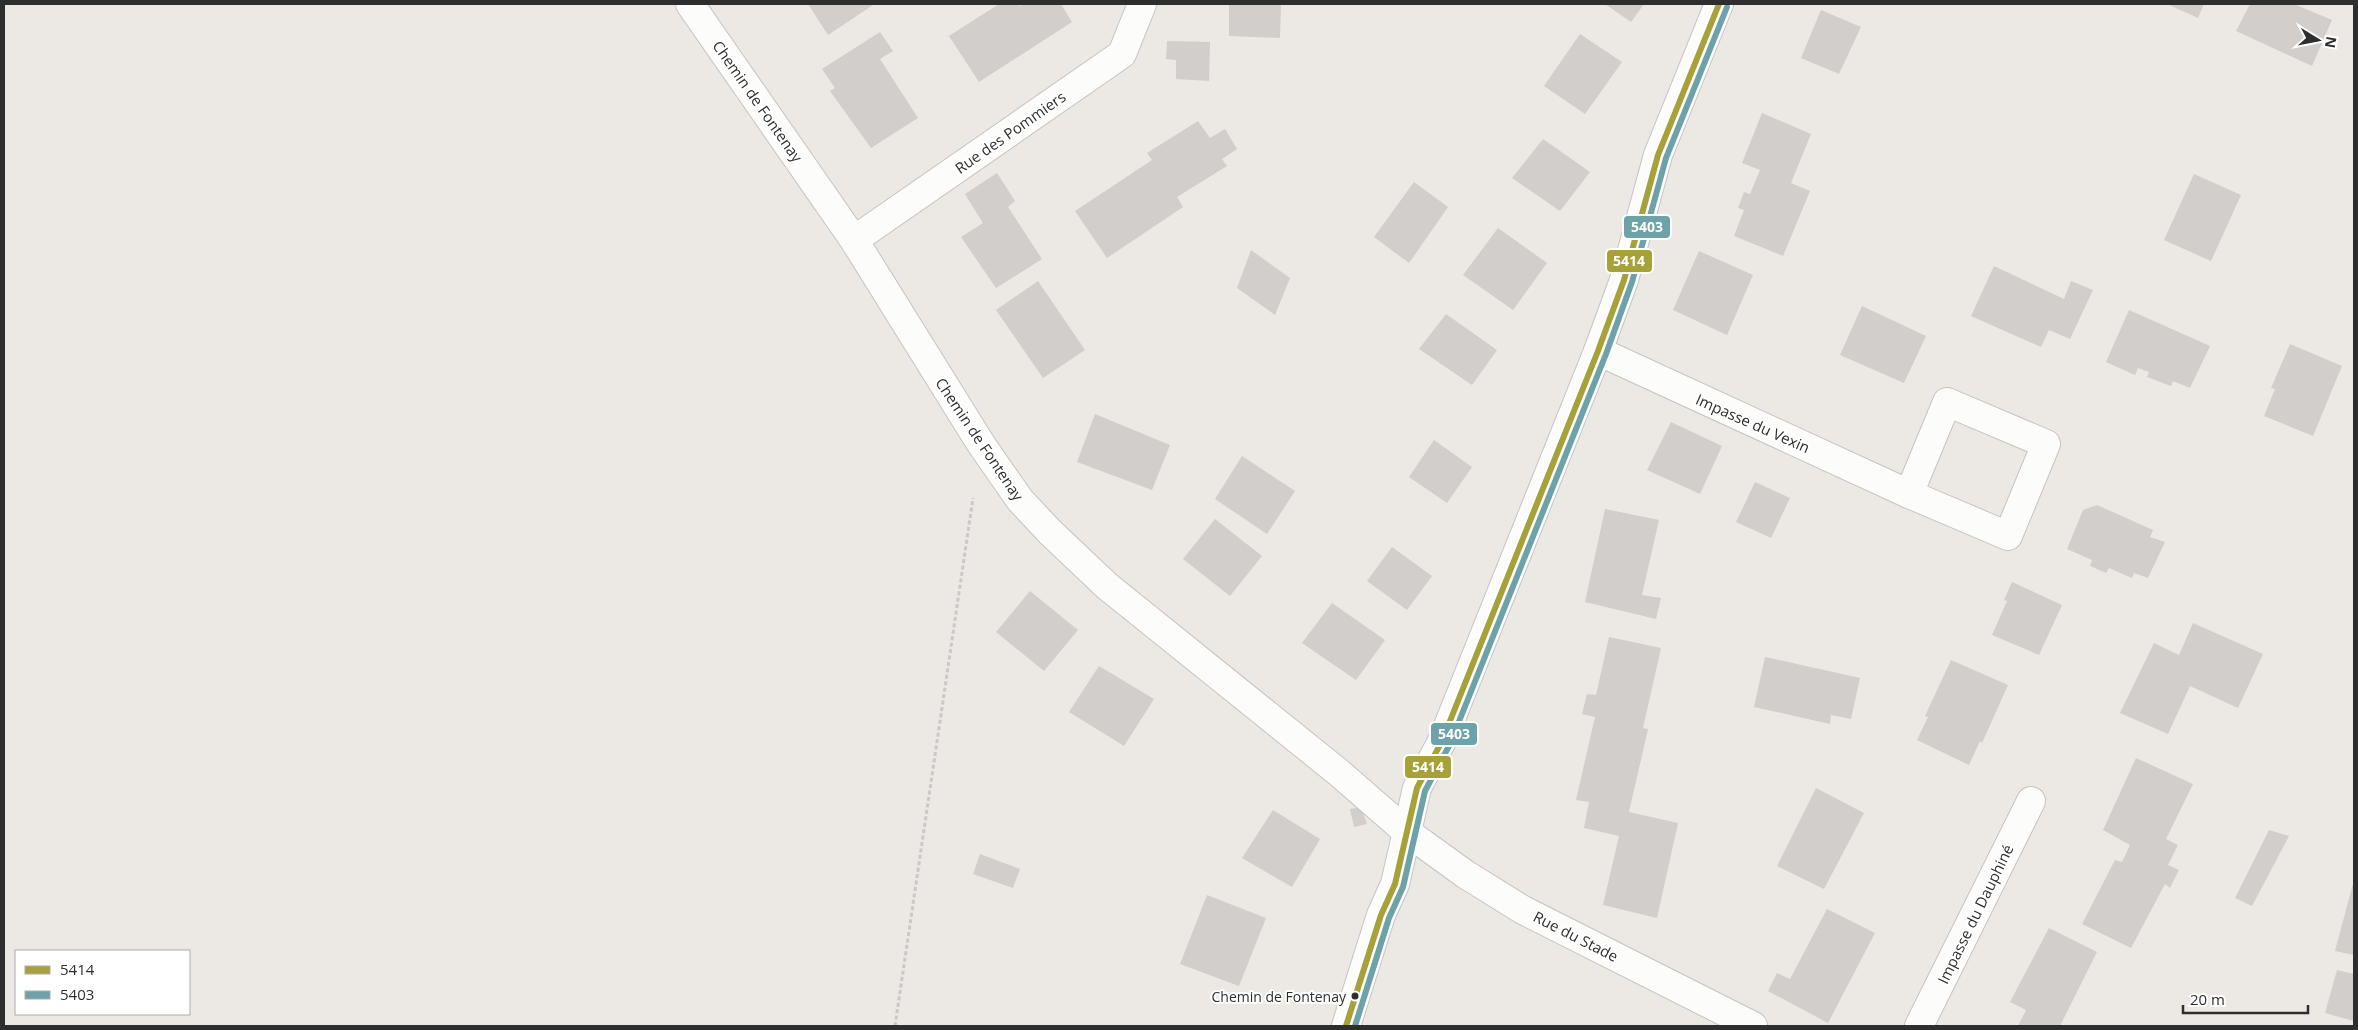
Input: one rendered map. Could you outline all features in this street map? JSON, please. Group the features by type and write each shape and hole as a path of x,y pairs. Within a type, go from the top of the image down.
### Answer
{"street":[{"name":"Chemin de Fontenay","path":"690,4 854,240 981,444 1020,500 1050,532 1107,586 1338,772 1407,832"},
{"name":"Rue des Pommiers","path":"854,240 1122,54 1142,4"},
{"path":"1346,1026 1381,915 1395,884 1417,788 1442,741 1598,351 1624,280 1658,155 1719,4"},
{"name":"Impasse du Vexin","path":"1598,351 1908,494 2008,536 2046,444 1946,402 1908,494"},
{"name":"Impasse du Dauphiné","path":"1919,1026 2032,801"},
{"name":"Rue du Stade","path":"1407,832 1464,874 1523,910 1753,1026"}],"path":[{"path":"895,1026 981,444"}],"building":[{"path":"808,4 872,4 873,5 828,35"},
{"path":"999,4 1018,4 1020,6 1024,4 1061,4 1072,22 979,82 949,36"},
{"path":"1229,4 1281,4 1280,38 1229,36"},
{"path":"1605,4 1644,4 1631,22"},
{"path":"2167,4 2204,4 2198,18"},
{"path":"2250,4 2294,4 2332,20 2312,66 2236,31"},
{"path":"1821,10 1861,27 1839,74 1801,58"},
{"path":"880,32 893,51 880,59 918,118 871,148 830,91 835,88 822,69"},
{"path":"1580,34 1622,62 1585,114 1544,86"},
{"path":"1167,41 1210,42 1209,81 1176,79 1176,60 1166,59"},
{"path":"1762,113 1811,134 1791,183 1810,191 1783,256 1734,236 1744,210 1738,208 1744,192 1750,194 1760,170 1742,163"},
{"path":"1198,121 1210,138 1225,129 1237,149 1222,159 1227,166 1177,197 1183,207 1107,258 1075,211 1152,160 1147,153"},
{"path":"1543,139 1590,172 1560,211 1512,178"},
{"path":"997,173 1015,201 1008,207 1042,259 996,288 961,237 983,223 965,194"},
{"path":"2194,174 2241,195 2211,261 2164,240"},
{"path":"1414,182 1448,207 1409,263 1374,237"},
{"path":"1498,228 1547,263 1513,310 1463,275"},
{"path":"1251,250 1290,278 1275,315 1237,288"},
{"path":"1699,251 1753,275 1727,335 1673,310"},
{"path":"1994,266 2064,299 2071,281 2093,290 2070,339 2049,330 2041,347 1971,316"},
{"path":"1038,281 1085,350 1043,378 996,310"},
{"path":"1862,306 1926,336 1904,383 1840,355"},
{"path":"2129,310 2210,346 2190,388 2173,381 2171,386 2147,377 2149,372 2138,368 2135,375 2106,362"},
{"path":"1446,314 1497,350 1472,385 1419,349"},
{"path":"2290,344 2342,366 2313,436 2264,416 2275,389 2271,388"},
{"path":"1095,414 1170,445 1152,490 1077,462"},
{"path":"1671,422 1722,446 1700,494 1647,470"},
{"path":"1434,440 1472,467 1447,503 1409,477"},
{"path":"1242,456 1295,491 1267,534 1215,499"},
{"path":"1755,482 1790,498 1771,538 1736,522"},
{"path":"2097,505 2153,530 2150,537 2165,542 2148,578 2134,573 2132,578 2109,568 2106,573 2090,566 2092,560 2067,549 2083,510"},
{"path":"1605,509 1659,520 1642,595 1661,598 1656,619 1585,602"},
{"path":"1215,519 1262,556 1230,596 1183,559"},
{"path":"1392,547 1432,576 1407,610 1367,581"},
{"path":"2012,582 2062,605 2039,655 1992,635 2007,601 2004,600"},
{"path":"1030,591 1078,630 1044,671 996,632"},
{"path":"1332,603 1385,640 1356,680 1302,643"},
{"path":"2193,623 2263,654 2238,708 2190,686 2168,734 2120,713 2154,643 2179,655"},
{"path":"1609,637 1661,648 1643,728 1648,729 1629,812 1678,823 1657,918 1603,905 1619,836 1584,828 1589,802 1576,800 1595,717 1582,714 1587,694 1596,695"},
{"path":"1765,657 1860,678 1851,719 1831,715 1830,724 1754,707"},
{"path":"1951,660 2008,685 1982,743 1980,741 1969,765 1917,740 1928,717 1925,716"},
{"path":"1099,666 1154,699 1124,746 1069,712"},
{"path":"2136,758 2193,784 2166,839 2178,845 2168,865 2179,870 2170,888 2165,884 2131,948 2082,924 2115,860 2122,862 2130,845 2103,830"},
{"path":"1816,788 1864,813 1824,889 1777,866"},
{"path":"1361,807 1367,824 1354,827 1350,809"},
{"path":"1273,810 1320,839 1292,887 1242,858"},
{"path":"2269,830 2289,836 2252,906 2235,898"},
{"path":"980,854 1020,869 1013,888 973,874"},
{"path":"2354,880 2354,955 2335,951"},
{"path":"1207,895 1266,918 1239,986 1180,964"},
{"path":"1827,909 1875,933 1828,1023 1768,991 1777,973 1790,979"},
{"path":"2049,928 2097,952 2060,1026 2018,1026 2026,1010 2010,1002"},
{"path":"2337,970 2354,974 2354,1021 2325,1013"}],"transit line":[{"name":"5414","path":"1346,1026 1381,915 1395,884 1417,788 1442,741 1598,351 1624,280 1658,155 1719,4"},
{"name":"5403","path":"1355,1026 1389,918 1403,887 1425,791 1450,744 1606,354 1632,282 1666,158 1727,7"}],"place":[{"name":"Chemin de Fontenay","path":"1355,996"}]}
